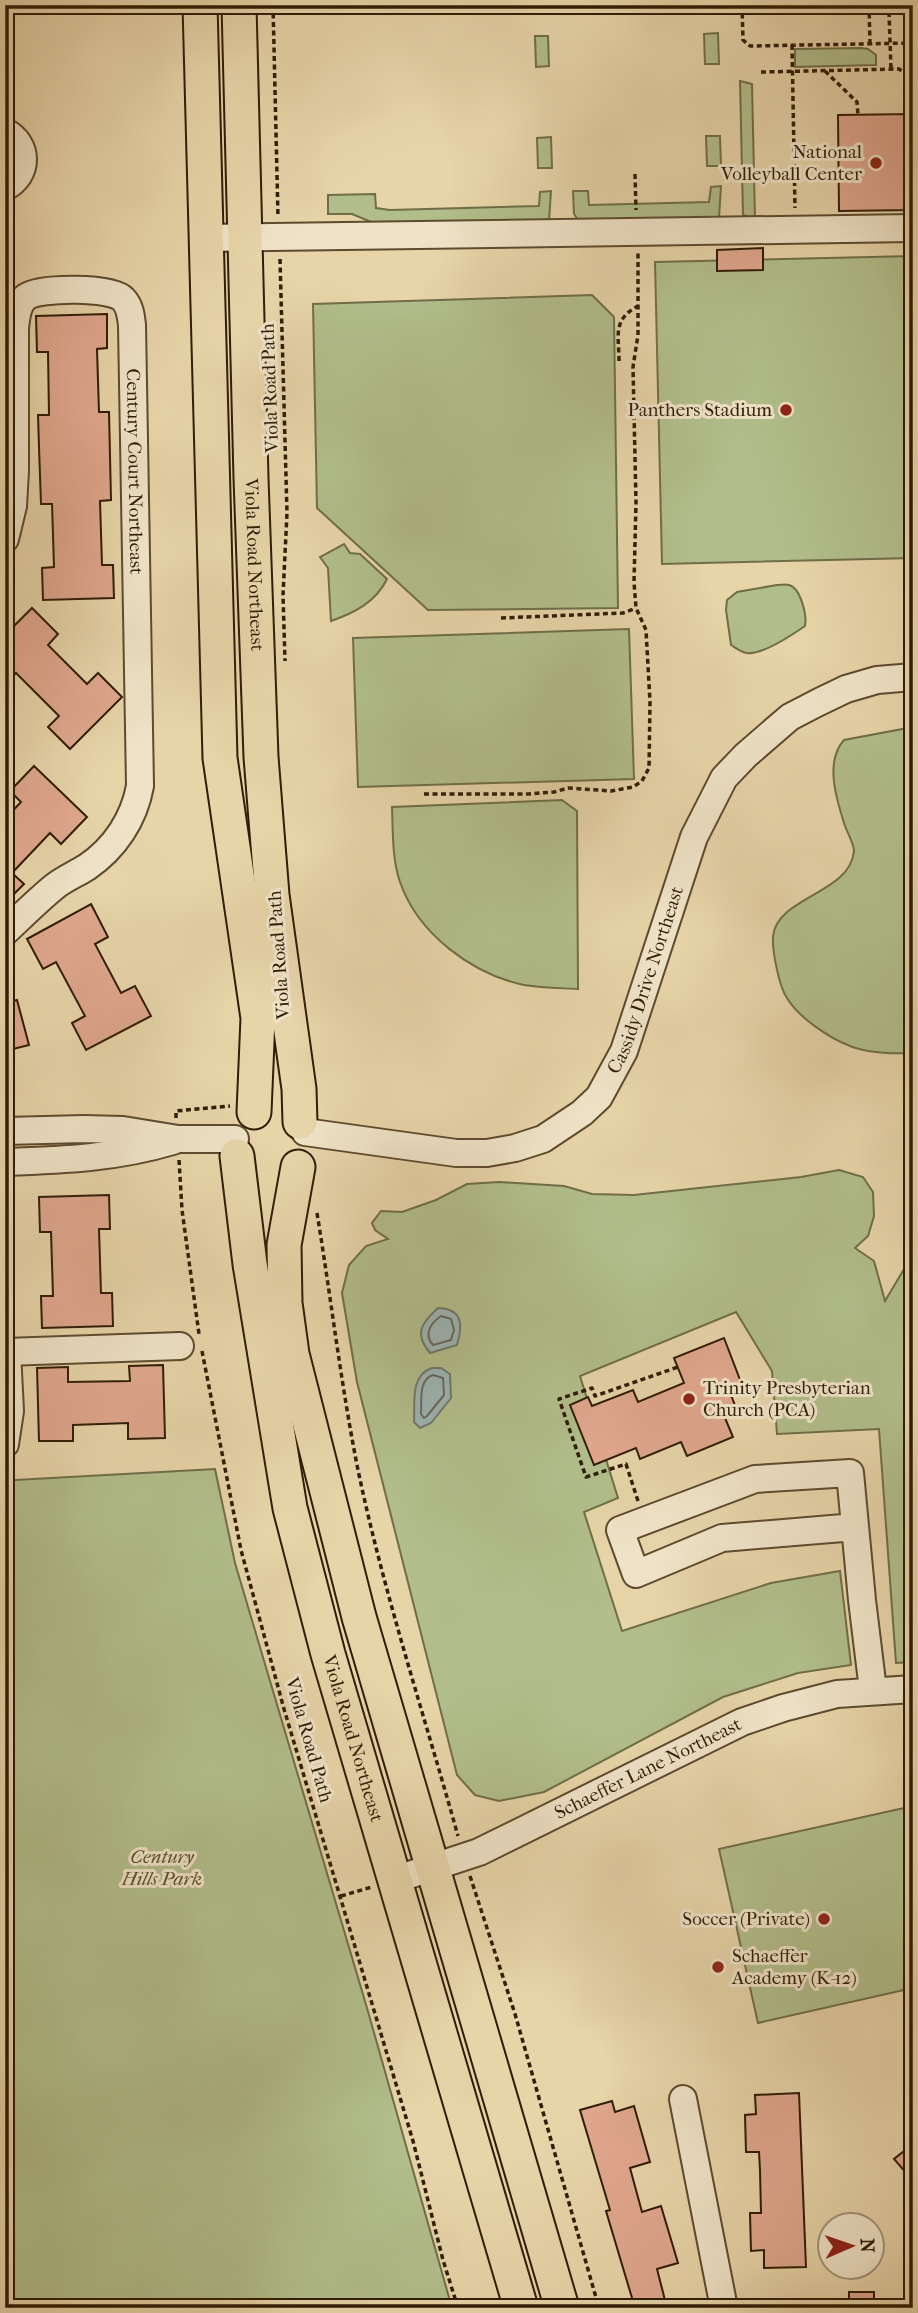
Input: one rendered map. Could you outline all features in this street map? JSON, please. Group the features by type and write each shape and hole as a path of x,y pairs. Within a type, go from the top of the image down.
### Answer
{"main road":[{"name":"Viola Road Northeast","path":"200,5 220,758 258,1018 254,1112"},
{"name":"Viola Road Northeast","path":"239,5 261,757 272,895 302,1127"},
{"path":"274,1108 284,1110 302,1127 306,1152 298,1167 288,1176 268,1180 249,1173 236,1148 239,1126 254,1112 274,1108"},
{"name":"Viola Road Northeast","path":"236,1148 250,1264 290,1508 328,1654 521,2308"},
{"name":"Viola Road Northeast","path":"298,1167 284,1245 285,1303 292,1354 349,1583 449,1863 562,2308"}],"street":[{"path":"5,132 18,141 24,166 17,179 5,187"},
{"path":"205,238 913,228"},
{"name":"Century Court Northeast","path":"5,539 14,486 15,328 19,308 27,297 46,292 100,291 117,295 123,299 129,310 132,325 140,786 129,822 110,846 90,865 52,889 5,932"},
{"name":"Cassidy Drive Northeast","path":"302,1127 456,1153 487,1153 543,1139 582,1113 599,1097 624,1051 694,838 724,778 790,717 846,689 877,680 913,677"},
{"path":"5,1131 123,1130 236,1148"},
{"path":"5,1162 120,1155 178,1139"},
{"path":"5,1444 10,1411 6,1352 193,1344"},
{"path":"855,1527 722,1538 636,1574 620,1530 755,1479 850,1473 873,1690"},
{"name":"Schaeffer Lane Northeast","path":"394,1880 449,1863 742,1722 837,1694 913,1689"},
{"path":"684,2099 724,2308"}],"path":[{"name":"Viola Road Path","path":"273,5 287,500 283,595 285,673"},
{"path":"743,5 743,40 750,46 913,43"},
{"path":"869,5 870,44"},
{"path":"889,12 891,69"},
{"path":"792,46 795,217"},
{"path":"761,72 899,69 913,79"},
{"path":"825,71 857,102 858,115"},
{"path":"424,794 528,794 568,788 611,791 633,787 642,781 649,768 650,702 646,629 636,608 633,367 638,335 638,306 635,174"},
{"path":"620,361 619,324 623,316 638,306"},
{"path":"501,618 623,613 636,608"},
{"path":"176,1111 211,1109"},
{"name":"Viola Road Path","path":"180,1171 193,1344 241,1550 284,1709 413,2141 458,2308"},
{"path":"317,1209 338,1357 359,1471 449,1863 515,2014 599,2308"},
{"path":"645,1519 626,1464 586,1478 559,1399 592,1388 595,1396 677,1367"},
{"path":"341,1896 394,1880"}],"green space":[{"path":"718,33 719,64 705,64 704,34"},
{"path":"535,36 548,36 549,66 536,67"},
{"path":"861,48 876,55 876,65 795,67 795,49"},
{"path":"740,81 752,84 755,219 743,215"},
{"path":"706,136 720,136 721,166 707,166"},
{"path":"551,137 552,168 538,168 537,138"},
{"path":"721,186 719,218 579,221 574,214 573,191 588,191 589,205 709,202 711,187"},
{"path":"551,191 549,221 376,224 352,214 328,214 328,195 375,194 376,208 390,210 539,206 540,192"},
{"name":"Panthers Stadium","path":"913,256 913,558 662,564 655,262"},
{"path":"592,295 614,317 618,608 428,610 317,508 313,304"},
{"path":"344,544 350,553 360,554 387,579 377,594 363,606 331,621 328,568 320,557"},
{"path":"789,585 797,591 804,609 805,626 777,644 754,653 741,651 731,645 727,600 737,592"},
{"path":"629,629 634,779 358,787 353,638"},
{"path":"913,727 913,1053 872,1052 833,1038 806,1019 792,1005 784,993 779,977 773,936 778,923 787,912 828,886 850,865 854,848 836,794 833,770 838,749 844,740"},
{"path":"562,800 577,811 578,989 531,986 504,980 485,972 449,949 433,935 408,901 397,873 393,845 392,807"},
{"path":"839,1170 863,1177 873,1192 874,1216 868,1236 855,1248 874,1261 885,1301 913,1254 913,1662 896,1663 879,1429 777,1434 772,1371 736,1312 580,1376 618,1498 584,1512 622,1631 771,1583 840,1571 851,1665 798,1673 723,1697 544,1792 499,1801 475,1795 457,1775 357,1382 342,1293 349,1265 366,1246 388,1239 375,1230 372,1223 381,1211 402,1212 436,1200 467,1184 499,1182 564,1186 592,1194 634,1195 801,1177"},
{"name":"Century Hills Park","path":"215,1469 235,1563 367,2008 452,2308 5,2308 5,1489 15,1480"},
{"name":"Soccer (Private)","path":"913,1806 913,1988 758,2023 719,1849"}],"water":[{"path":"438,1308 457,1315 460,1325 459,1338 457,1345 430,1353 421,1334 427,1319"},
{"path":"432,1368 441,1368 450,1374 451,1398 431,1423 420,1428 414,1422 415,1390 420,1377"}],"building":[{"name":"National Volleyball Center","path":"913,114 913,210 839,211 838,115"},
{"path":"763,248 763,270 717,271 717,250"},
{"path":"107,314 107,348 97,349 99,412 109,412 111,500 100,501 102,565 113,565 114,598 43,600 42,568 54,567 52,504 41,504 38,415 49,415 48,352 37,352 36,316"},
{"path":"32,608 58,634 48,645 87,684 98,673 122,697 70,749 48,727 59,716 16,673 5,684 5,635"},
{"path":"34,766 87,817 61,844 50,833 12,873 24,884 5,903 5,819 21,802 10,791"},
{"path":"91,904 108,937 95,944 121,993 135,986 151,1016 86,1050 72,1023 85,1016 56,962 43,969 27,939"},
{"path":"17,1000 29,1045 5,1051 5,1003"},
{"path":"109,1195 110,1229 99,1229 101,1293 112,1293 113,1326 42,1328 41,1296 53,1296 51,1232 40,1232 39,1197"},
{"name":"Trinity Presbyterian Church (PCA)","path":"724,1338 742,1385 729,1390 738,1413 725,1418 733,1437 687,1456 681,1442 640,1459 636,1448 594,1465 570,1405 588,1397 592,1406 633,1390 638,1402 684,1383 674,1358"},
{"path":"163,1365 165,1438 128,1439 128,1423 73,1425 73,1441 39,1441 37,1368 68,1367 68,1382 130,1381 129,1366"},
{"path":"799,2093 806,2267 764,2268 764,2250 751,2251 750,2213 761,2213 760,2170 759,2152 746,2152 745,2115 756,2114 755,2095"},
{"path":"612,2101 615,2112 634,2106 650,2162 630,2168 642,2212 661,2206 678,2263 657,2269 667,2308 635,2308 606,2211 610,2210 580,2110"},
{"path":"913,2144 913,2181 894,2159"},
{"path":"849,2292 874,2292 874,2308 849,2308"}],"place":[{"name":"National Volleyball Center","path":"876,163"},
{"name":"Panthers Stadium","path":"786,410"},
{"name":"Trinity Presbyterian Church (PCA)","path":"689,1399"},
{"name":"Soccer (Private)","path":"824,1919"},
{"name":"Schaeffer Academy (K-12)","path":"718,1967"}]}
